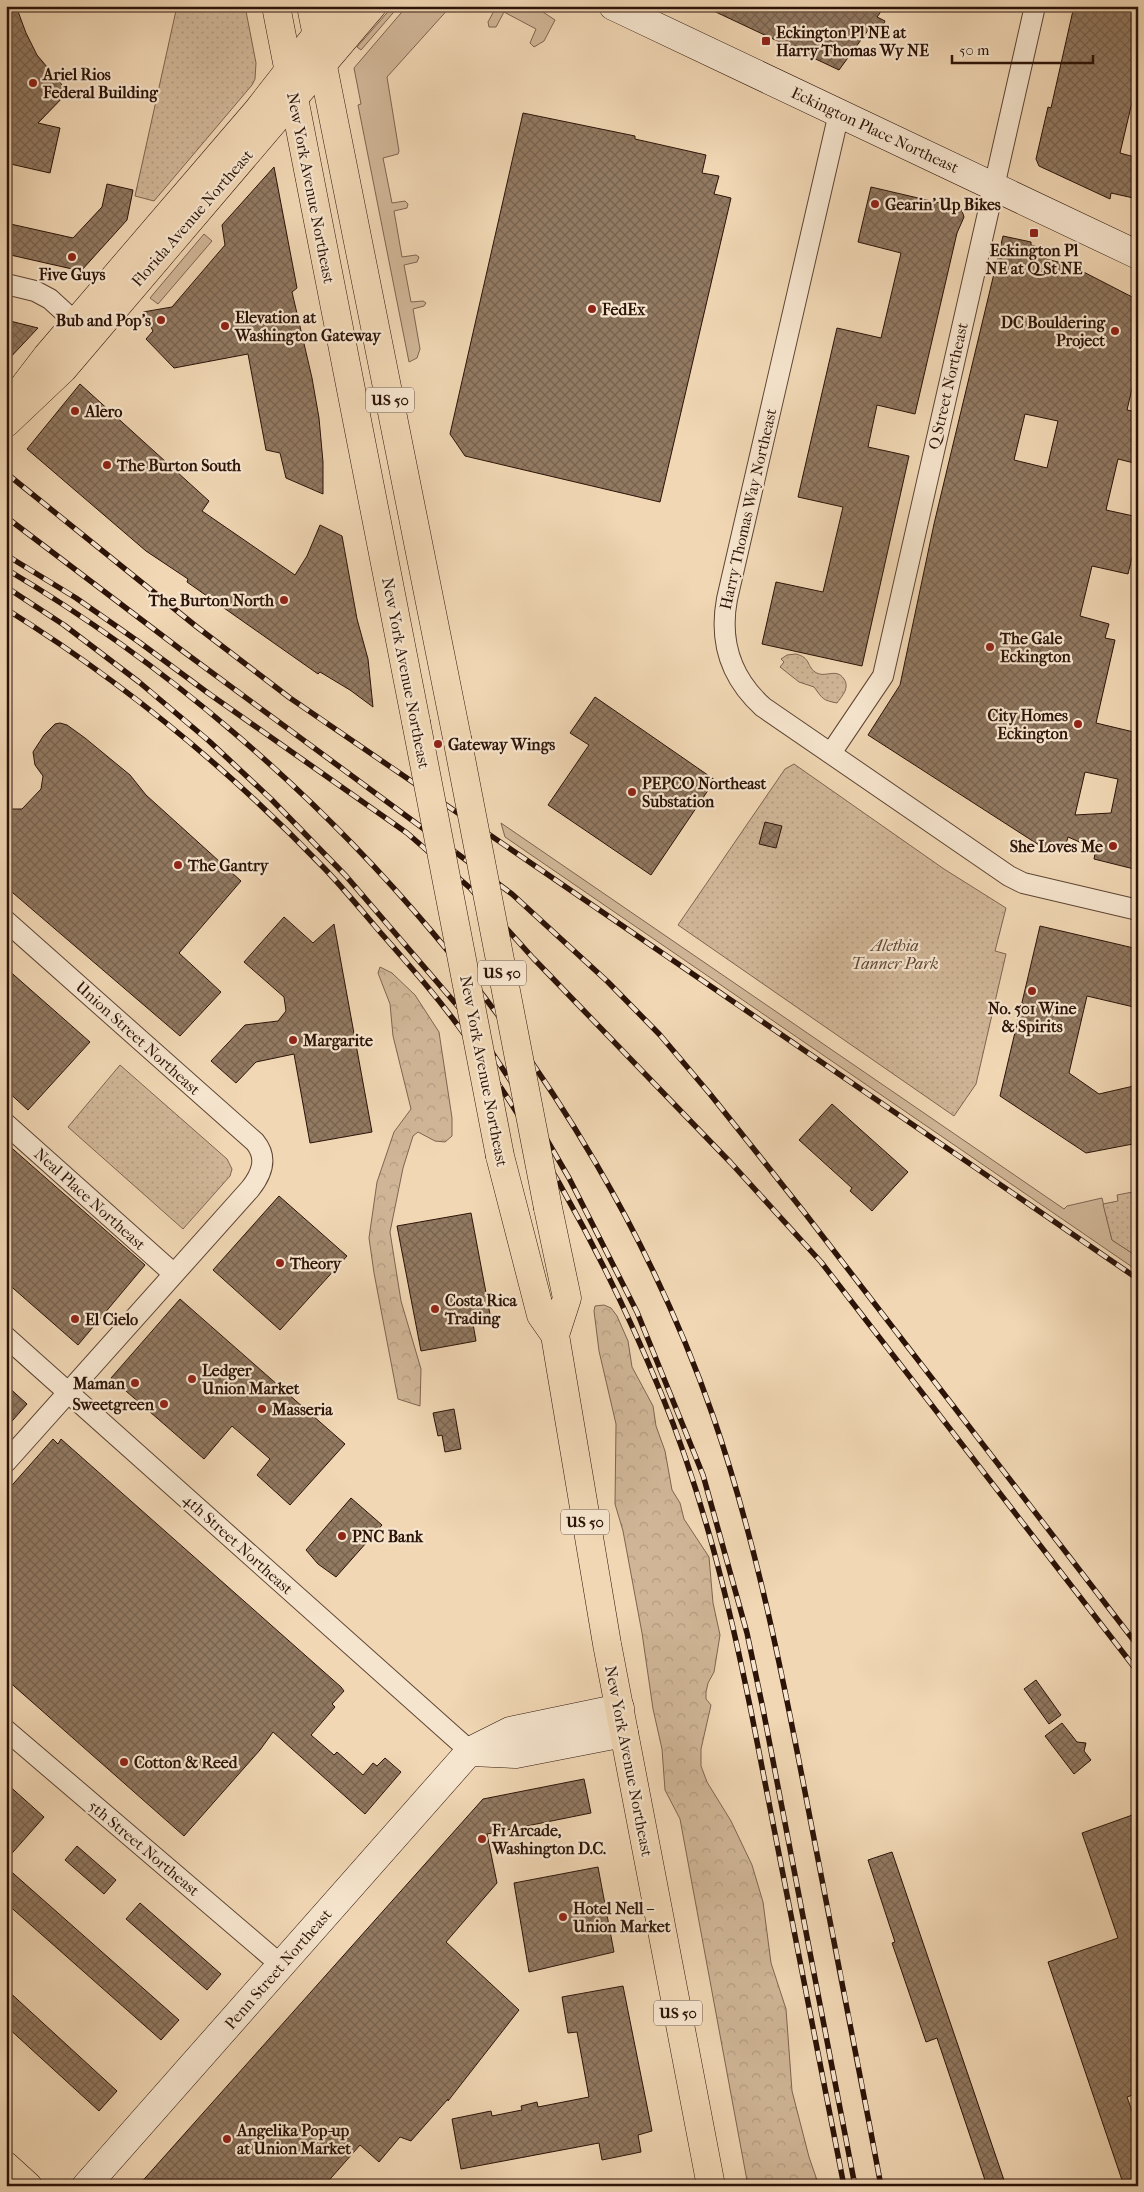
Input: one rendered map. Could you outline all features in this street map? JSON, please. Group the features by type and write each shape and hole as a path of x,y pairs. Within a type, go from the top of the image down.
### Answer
{"main road":[{"name":"New York Avenue Northeast","path":"276,6 500,1156 542,1315 555,1335 585,1520 711,2186"},
{"name":"New York Avenue Northeast","path":"312,6 567,1298 555,1335"},
{"name":"Florida Avenue Northeast","path":"6,423 62,369 83,329 339,6"},
{"name":"Florida Avenue Northeast","path":"6,408 83,329 294,98 322,62 372,6"},
{"path":"6,2166 28,2186"}],"street":[{"name":"Eckington Place Northeast","path":"613,6 1138,255"},
{"name":"Q Street Northeast","path":"831,753 883,676 1035,6"},
{"name":"Harry Thomas Way Northeast","path":"839,113 729,589 723,629 725,644 732,666 752,697 1009,876 1023,883 1138,910"},
{"path":"6,284 35,291 50,299 83,329"},
{"name":"Union Street Northeast","path":"6,921 255,1142 260,1150 263,1159 261,1170 250,1189 174,1274"},
{"name":"Neal Place Northeast","path":"6,1124 174,1274"},
{"path":"6,1462 174,1274"},
{"name":"4th Street Northeast","path":"6,1336 470,1751"},
{"path":"470,1751 510,1731 622,1720"},
{"name":"5th Street Northeast","path":"6,1730 281,1965"},
{"name":"Penn Street Northeast","path":"86,2186 470,1751"}],"green space":[{"path":"177,6 245,6 256,63 255,79 252,85 154,201 135,196"},
{"path":"393,6 399,6 361,50 357,47"},
{"path":"407,6 451,6 387,77 399,151 398,154 383,158 392,203 405,201 408,204 407,208 394,211 402,257 416,255 419,257 417,262 404,265 411,302 423,301 426,303 424,306 413,309 420,349 417,358 409,362 358,105 361,104 354,68"},
{"path":"490,6 534,6 555,20 544,41 534,47 530,43 536,29 504,12 496,27 489,27 488,22 495,9"},
{"path":"204,234 212,241 158,304 150,298"},
{"path":"796,654 804,658 815,672 819,674 834,673 844,679 846,689 837,703 823,698 814,687 799,682 780,667 784,662 781,659 787,655"},
{"name":"Alethia Tanner Park","path":"794,764 944,869 1006,908 995,951 1006,954 976,1084 954,1116 678,925 785,769"},
{"path":"501,823 1064,1209 1067,1206 1102,1198 1112,1240 1138,1257 1138,1271 505,837"},
{"path":"380,967 392,973 415,995 439,1032 452,1118 452,1136 445,1142 435,1141 418,1132 413,1136 403,1168 390,1232 401,1301 421,1369 420,1406 398,1399 369,1238 377,1182 394,1132 411,1109 393,1036 390,1004 378,973"},
{"path":"120,1065 227,1159 232,1169 230,1176 183,1229 68,1127"},
{"path":"1138,1191 1138,1257 1112,1240 1103,1204 1118,1201 1117,1195"},
{"path":"604,1305 611,1308 617,1316 628,1341 632,1367 653,1406 656,1426 665,1451 672,1490 680,1503 684,1519 709,1557 713,1603 720,1635 714,1672 706,1692 706,1699 711,1705 701,1749 701,1766 707,1782 731,1821 752,1865 763,1902 771,1963 786,2009 792,2091 809,2157 819,2186 748,2186 680,1819 665,1790 662,1749 653,1709 642,1633 623,1531 615,1504 616,1424 599,1351 594,1311 595,1306"}],"building":[{"name":"Ariel Rios Federal Building","path":"6,6 16,6 37,55 68,92 38,123 60,128 50,173 6,163"},
{"path":"703,6 885,6 877,17 885,21 879,34 869,29 839,70"},
{"path":"1074,6 1138,6 1138,77 1120,153 1138,158 1138,199 1111,193 1110,199 1039,166 1036,159 1048,107 1051,108"},
{"name":"FedEx","path":"523,113 635,136 635,139 706,155 702,173 719,176 714,194 731,198 660,502 465,456 450,434"},
{"name":"Elevation at Washington Gateway","path":"274,167 297,288 292,292 312,378 319,418 323,462 323,494 286,478 280,453 266,450 248,354 174,368 146,339 153,331 143,312 172,307 225,245 222,225"},
{"path":"107,184 133,190 127,220 81,271 6,254 6,223 73,238 102,207"},
{"path":"871,187 961,208 964,217 957,233 915,414 877,405 868,447 909,456 862,666 762,644 776,582 823,592 843,507 798,497 837,328 881,338 901,253 858,242"},
{"path":"1003,236 1031,242 1031,245 1049,250 1046,259 1070,265 1138,300 1138,363 1127,410 1138,412 1138,464 1118,459 1106,510 1138,517 1138,533 1128,574 1092,566 1080,616 1109,624 1105,638 1115,640 1096,723 1138,733 1138,870 1094,859 1096,849 1068,837 1064,851 1042,847 868,735 900,685 934,524","holes":["1025,414 1058,421 1047,468 1014,460","1085,772 1118,779 1111,813 1075,815"]},
{"path":"6,320 38,328 6,362"},
{"path":"80,384 209,501 202,511 295,575 307,556 320,525 342,536 357,619 368,659 373,707 350,690 320,672 318,674 187,582 188,579 146,551 27,449"},
{"name":"PEPCO Northeast Substation","path":"595,697 715,780 651,875 548,805 589,745 570,733"},
{"name":"The Gantry","path":"55,724 67,725 85,738 130,775 146,795 241,881 179,953 221,992 180,1036 6,887 6,809 22,809 41,789 43,776 35,765 33,752 44,735"},
{"path":"765,822 782,826 776,848 759,844"},
{"name":"Margarite","path":"284,917 313,943 334,924 372,1132 310,1143 294,1054 256,1062 236,1083 211,1061 245,1025 278,1021 286,1011 284,997 244,962"},
{"path":"1040,926 1138,949 1138,1008 1087,996 1069,1073 1099,1094 1138,1085 1138,1143 1086,1153 1000,1096"},
{"path":"6,968 90,1042 28,1110 6,1090"},
{"path":"832,1104 908,1172 872,1211 850,1191 852,1188 799,1140"},
{"path":"6,1143 145,1265 78,1345 6,1282"},
{"name":"Theory","path":"279,1196 347,1256 280,1330 213,1270"},
{"path":"471,1213 490,1314 472,1318 476,1341 421,1351 397,1226"},
{"name":"Ledger Union Market","path":"180,1299 345,1444 290,1505 257,1475 270,1459 232,1426 204,1459 111,1378"},
{"path":"6,1385 27,1404 6,1428"},
{"path":"454,1409 461,1449 445,1452 442,1435 438,1436 433,1413"},
{"path":"53,1439 58,1444 61,1439 341,1687 344,1691 332,1704 335,1707 311,1735 334,1755 337,1752 363,1775 373,1763 377,1766 385,1758 401,1772 365,1814 273,1732 260,1750 184,1836 6,1679 6,1492"},
{"name":"PNC Bank","path":"351,1498 382,1525 336,1577 318,1564 306,1550"},
{"path":"1036,1680 1061,1715 1049,1724 1024,1689"},
{"path":"1062,1723 1077,1742 1086,1743 1084,1751 1091,1760 1074,1774 1045,1736"},
{"path":"584,1779 591,1813 487,1834 497,1883 446,1942 519,2010 448,2101 448,2099 411,2141 400,2137 379,2162 360,2145 324,2186 138,2186 483,1799"},
{"path":"6,1783 44,1817 6,1860"},
{"path":"1138,1813 1138,2093 1127,2097 1138,2128 1138,2186 1124,2186 1048,1962 1118,1938 1082,1833"},
{"path":"77,1846 116,1880 104,1894 65,1860"},
{"path":"892,1852 1006,2186 987,2186 937,2038 926,2042 892,1943 895,1942 868,1860"},
{"path":"6,1867 179,2020 161,2040 6,1903"},
{"name":"Hotel Nell – Union Market","path":"598,1867 614,1952 529,1972 514,1883"},
{"path":"140,1903 221,1974 207,1990 126,1919"},
{"path":"623,1986 652,2131 638,2135 641,2152 602,2160 599,2143 461,2169 452,2119 491,2111 492,2116 522,2110 521,2106 537,2102 538,2107 589,2097 577,2032 568,2033 562,1997"},
{"path":"6,1989 117,2091 99,2111 6,2026"}],"railway":[{"path":"6,473 197,627 290,698 1138,1279"},
{"path":"6,517 184,652 512,894 608,982 660,1035 710,1094 804,1212 1138,1646"},
{"path":"6,555 76,598 407,833 470,888 533,958 731,1163 821,1262 1138,1672"},
{"path":"6,569 122,645 232,731 336,827 432,932 519,1044 596,1163 661,1287 713,1416 757,1565 790,1716 881,2186"},
{"path":"6,587 64,625 139,682 209,741 271,799 346,876 474,1025 529,1109 569,1178 637,1312 703,1475 747,1633 855,2186"},
{"path":"6,609 92,666 174,729 252,797 325,869 414,971 457,1024 523,1122 598,1255 661,1393 690,1471 714,1550 734,1630 751,1711 844,2186"}],"place":[{"name":"Eckington Pl NE at Harry Thomas Wy NE","path":"766,41"},
{"name":"Ariel Rios Federal Building","path":"33,83"},
{"name":"Gearin' Up Bikes","path":"875,204"},
{"name":"Eckington Pl NE at Q St NE","path":"1034,233"},
{"name":"Five Guys","path":"72,257"},
{"name":"FedEx","path":"592,309"},
{"name":"Bub and Pop's","path":"161,320"},
{"name":"Elevation at Washington Gateway","path":"225,326"},
{"name":"DC Bouldering Project","path":"1115,331"},
{"name":"Alero","path":"75,411"},
{"name":"The Burton South","path":"107,465"},
{"name":"The Burton North","path":"284,600"},
{"name":"The Gale Eckington","path":"990,647"},
{"name":"City Homes Eckington","path":"1078,724"},
{"name":"Gateway Wings","path":"438,744"},
{"name":"PEPCO Northeast Substation","path":"632,792"},
{"name":"She Loves Me","path":"1113,846"},
{"name":"The Gantry","path":"178,865"},
{"name":"No. 501 Wine & Spirits","path":"1032,991"},
{"name":"Margarite","path":"293,1040"},
{"name":"Theory","path":"280,1263"},
{"name":"Costa Rica Trading","path":"435,1309"},
{"name":"El Cielo","path":"75,1319"},
{"name":"Ledger Union Market","path":"192,1379"},
{"name":"Maman","path":"135,1383"},
{"name":"Sweetgreen","path":"164,1404"},
{"name":"Masseria","path":"262,1409"},
{"name":"PNC Bank","path":"342,1536"},
{"name":"Cotton & Reed","path":"124,1762"},
{"name":"F1 Arcade, Washington D.C.","path":"482,1839"},
{"name":"Hotel Nell – Union Market","path":"563,1917"},
{"name":"Angelika Pop-up at Union Market","path":"227,2139"}]}
